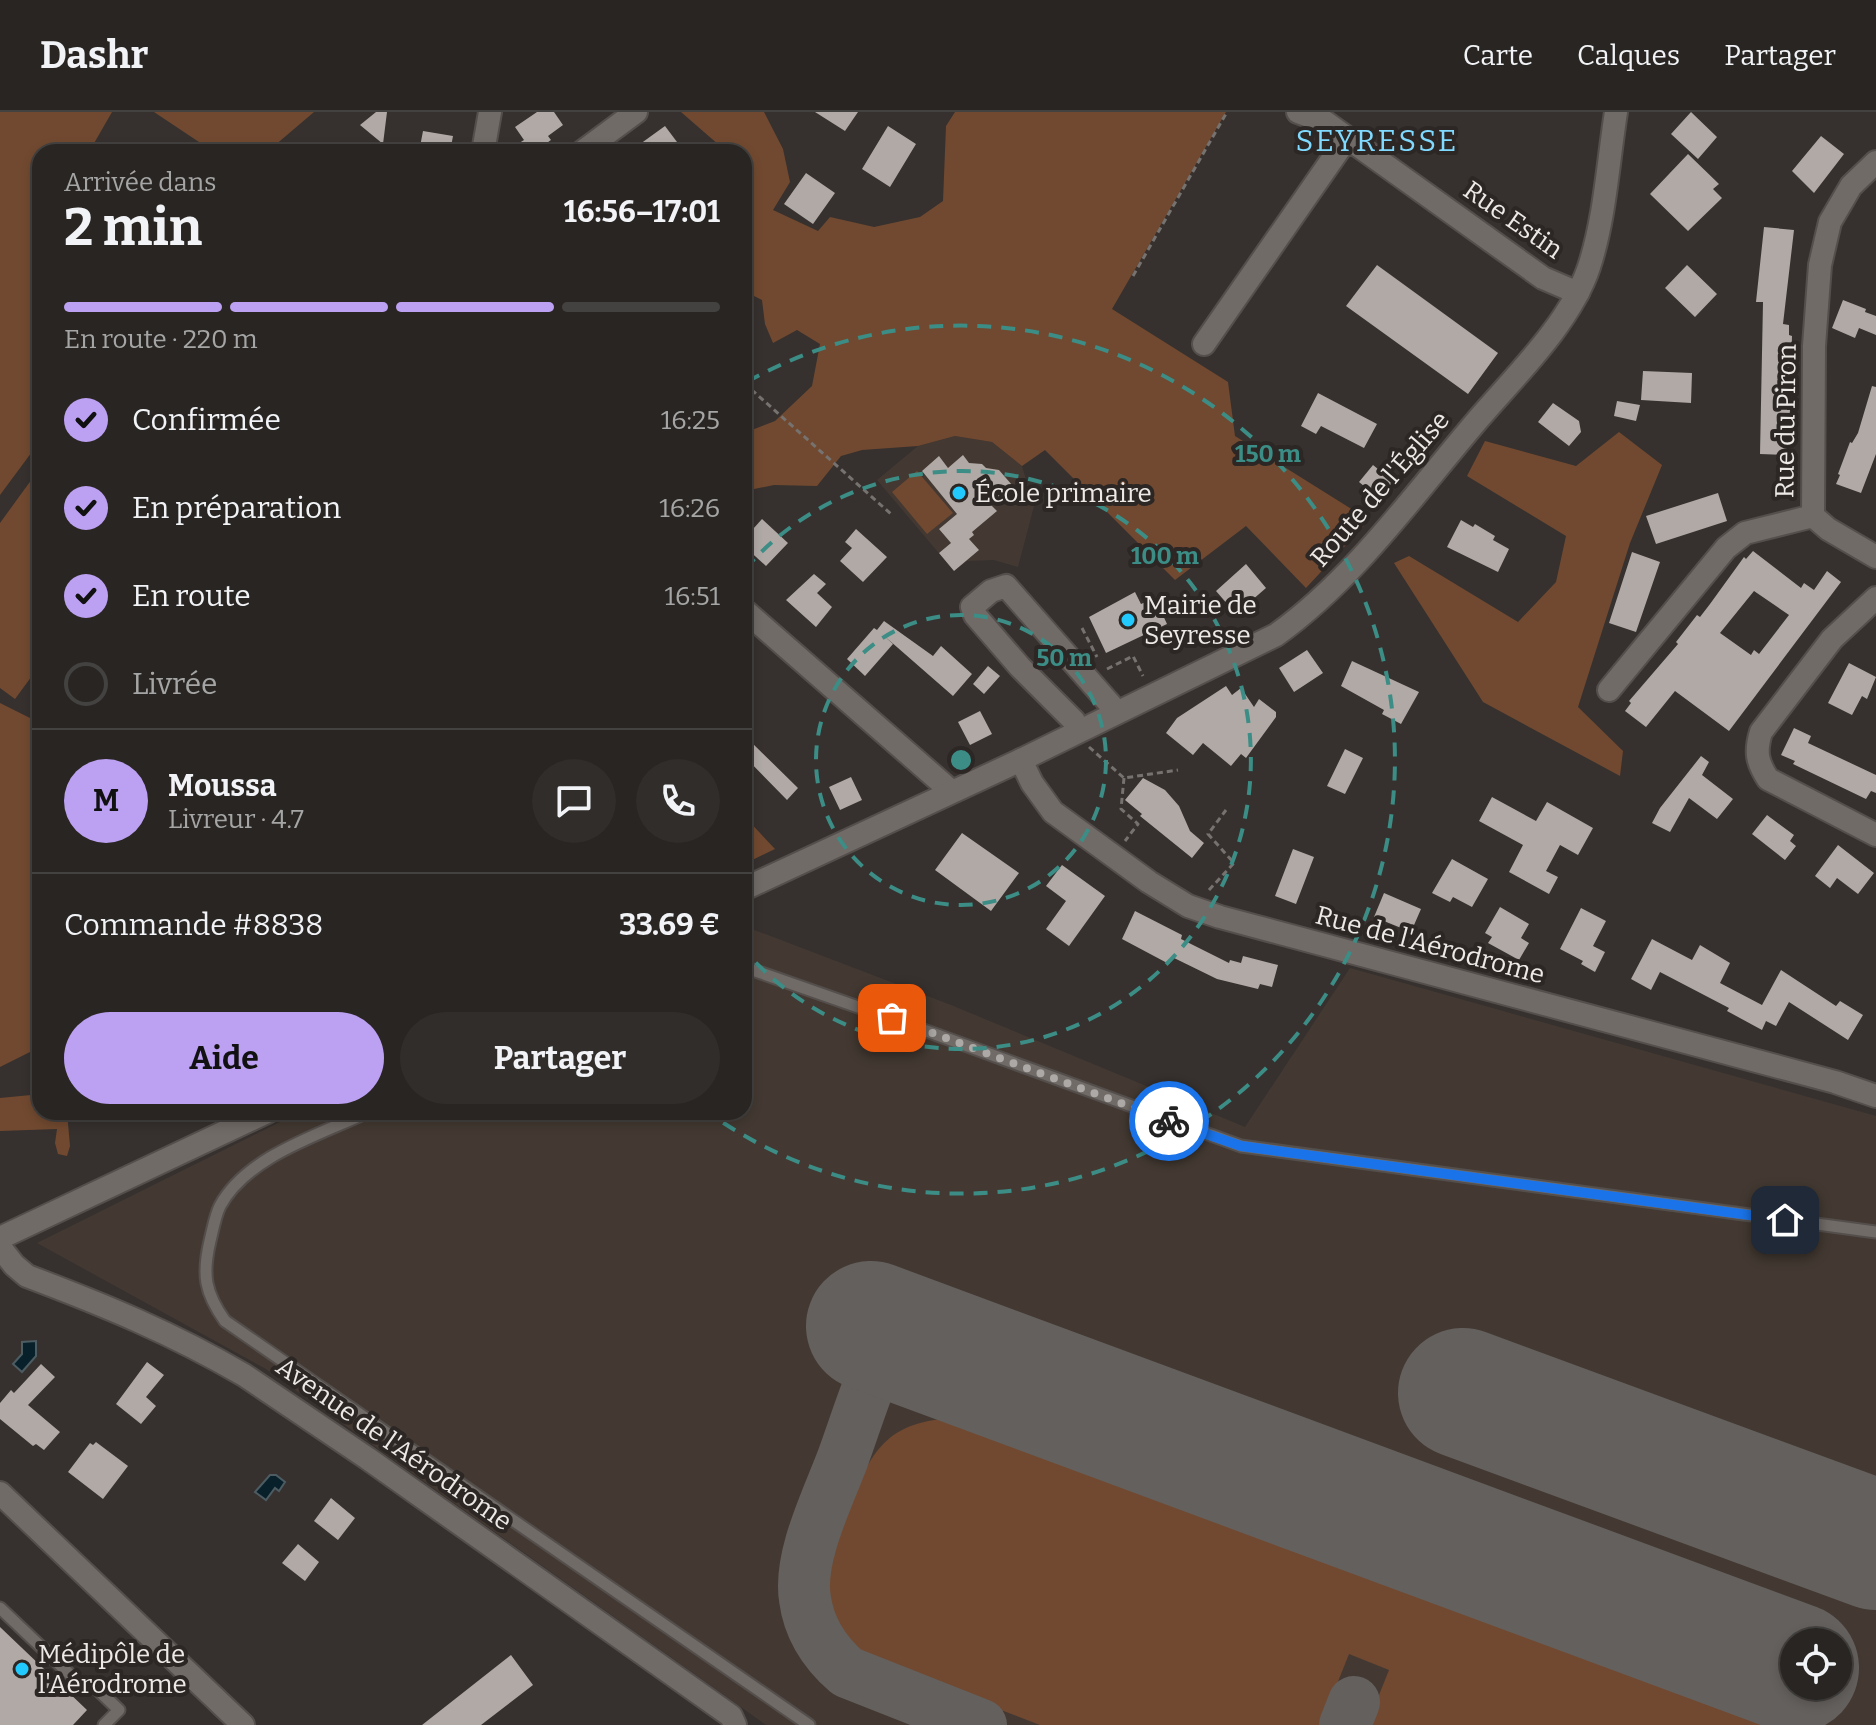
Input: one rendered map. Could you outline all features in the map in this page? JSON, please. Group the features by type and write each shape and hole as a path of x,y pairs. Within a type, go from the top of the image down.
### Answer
{"street":[{"path":"484,144 490,112"},
{"path":"593,144 636,112"},
{"name":"Rue Estin","path":"1298,112 1329,117 1347,138 1543,278 1578,293"},
{"name":"Route de l'Église","path":"752,885 1021,760 1276,635 1303,616 1392,521 1541,345 1578,293 1589,268 1598,231 1616,112"},
{"path":"1204,344 1347,138"},
{"name":"Rue du Piron","path":"1609,690 1726,548 1745,533 1813,516 1813,359 1820,265 1830,222 1851,186 1875,164"},
{"path":"1813,516 1828,529 1876,557"},
{"path":"1078,731 1074,721 1020,667 975,615 972,607 991,591 1006,586 1117,712"},
{"path":"1876,598 1832,639 1761,732 1756,748 1758,764 1768,779 1876,835"},
{"path":"752,617 951,791"},
{"name":"Rue de l'Aérodrome","path":"1021,760 1032,783 1053,812 1149,882 1193,907 1336,949 1835,1082 1876,1096"},
{"path":"5,1239 250,1120"},
{"name":"Avenue de l'Aérodrome","path":"5,1239 14,1265 27,1276 194,1345 244,1375 578,1606 731,1716 735,1725"},
{"path":"0,1493 243,1725"}],"lane":[{"path":"752,970 1241,1146 1876,1232"},
{"path":"351,1120 274,1155 236,1183 220,1206 207,1252 205,1285 225,1321 809,1725"},
{"path":"0,1608 78,1682 97,1689 119,1710 104,1725"}],"path":[{"path":"1133,276 1227,112"},
{"path":"752,390 891,514"},
{"path":"1078,731 1090,749 1124,778 1178,770"},
{"path":"1124,778 1121,809 1138,824"},
{"path":"1193,907 1234,863 1208,834 1226,810"}],"shaded area":[{"path":"0,112 112,112 94,144 32,144 32,452 0,495"},
{"path":"154,112 314,112 276,144 202,144"},
{"path":"681,112 764,112 783,149 790,182 773,210 818,231 830,217 874,227 920,217 943,201 946,126 955,112 1226,112 1112,309 1228,382 1235,436 1369,520 1306,588 1246,526 1175,580 1045,450 1022,466 992,442 955,436 918,446 862,450 841,456 817,486 774,485 752,489 752,430 775,421 812,386 820,344 797,330 773,343 765,324 762,300 752,295 752,144 718,144"},
{"path":"1619,432 1662,465 1630,543 1578,707 1623,751 1620,776 1483,702 1394,563 1409,556 1518,622 1556,582 1566,536 1467,476 1485,441 1576,466"},
{"name":"École primaire","path":"955,436 992,442 1022,466 1034,506 1018,567 994,560 967,561 954,571 877,480 918,446"},
{"path":"917,471 953,513 927,534 892,492"},
{"path":"32,479 32,676 15,699 0,688 0,523"},
{"path":"0,703 32,719 32,1051 0,1067"},
{"path":"752,825 775,849 752,860"},
{"path":"752,929 951,1005 1245,1127 1350,968 1876,1116 1876,1725 766,1725 266,1369 37,1243 284,1120 752,1120"},
{"path":"31,1095 32,1120 68,1120 70,1146 67,1156 58,1154 55,1143 57,1129 0,1131 0,1098"},
{"path":"944,1419 957,1422 1777,1725 1040,1725 871,1660 850,1645 836,1629 828,1612 827,1576 831,1557 861,1478 879,1449 890,1438 922,1422","holes":["1349,1654 1389,1670 1373,1710 1333,1694"]}],"water":[{"path":"36,1341 36,1356 22,1372 13,1364 22,1354 22,1342"},
{"path":"270,1475 276,1475 285,1482 279,1491 275,1488 266,1500 255,1492"}],"building":[{"path":"376,112 387,112 383,144 360,125"},
{"path":"537,112 554,112 563,125 548,136 551,140 545,144 518,144 524,140 515,127"},
{"path":"815,112 858,112 845,131"},
{"path":"1691,112 1717,137 1698,159 1671,134"},
{"path":"665,126 678,144 640,144"},
{"path":"888,126 916,144 890,187 862,169"},
{"path":"423,131 453,136 452,144 421,144"},
{"path":"1821,136 1844,154 1814,193 1792,171"},
{"path":"1688,154 1719,184 1713,189 1722,198 1688,231 1650,194"},
{"path":"806,173 835,193 813,224 784,204"},
{"path":"1764,227 1794,230 1783,324 1789,325 1789,335 1792,336 1786,455 1760,454 1763,302 1756,302"},
{"path":"1377,265 1498,353 1468,394 1346,306"},
{"path":"1687,265 1717,294 1695,317 1665,288"},
{"path":"1843,300 1876,316 1876,335 1859,328 1855,338 1832,328"},
{"path":"1643,371 1692,373 1691,403 1641,400"},
{"path":"1872,386 1876,387 1876,454 1861,493 1836,484 1850,442 1858,433"},
{"path":"1318,393 1377,424 1364,448 1321,426 1316,434 1301,426"},
{"path":"1617,401 1640,405 1636,421 1614,416"},
{"path":"1553,403 1579,421 1581,432 1569,446 1538,422"},
{"path":"963,455 969,463 999,470 1012,485 990,504 997,511 972,532 974,535 969,539 979,550 954,571 939,553 951,543 939,529 957,514 922,471 939,456 948,468"},
{"path":"1373,465 1394,482 1380,499 1359,482"},
{"path":"1718,493 1727,521 1656,544 1646,516"},
{"path":"762,519 788,543 766,566 752,553 752,530"},
{"path":"1461,520 1495,536 1493,540 1509,549 1498,572 1447,547"},
{"path":"856,529 887,557 863,582 840,561 852,548 845,542"},
{"path":"1753,551 1801,588 1804,583 1814,590 1827,571 1841,582 1729,731 1675,691 1646,727 1625,711 1631,703 1629,701 1678,644 1676,642 1697,615 1700,617 1744,557 1746,559","holes":["1754,591 1789,615 1759,654 1754,650 1751,655 1720,633"]},
{"path":"1632,552 1660,562 1636,632 1609,623"},
{"path":"1246,564 1266,588 1236,614 1216,591"},
{"path":"814,574 826,584 817,593 832,607 816,627 786,600"},
{"name":"Mairie de Seyresse","path":"1135,592 1141,604 1155,598 1167,624 1106,653 1089,617"},
{"path":"884,621 933,656 941,646 972,674 953,696 882,634 893,644 865,676 847,659"},
{"path":"1307,650 1323,673 1294,692 1279,668"},
{"path":"1352,661 1419,692 1401,724 1382,714 1384,710 1341,686"},
{"path":"1849,663 1876,677 1867,699 1862,696 1852,715 1828,703"},
{"path":"988,666 1000,676 984,694 973,684"},
{"path":"1226,686 1232,695 1241,688 1254,707 1259,699 1276,712 1276,717 1246,758 1241,754 1231,766 1203,743 1193,755 1166,733 1177,718"},
{"path":"980,711 992,734 970,745 958,722"},
{"path":"1794,728 1811,736 1808,743 1876,775 1876,793 1871,791 1866,799 1793,764 1795,761 1781,755"},
{"path":"752,743 798,788 787,800 752,764"},
{"path":"1345,749 1363,758 1345,794 1327,786"},
{"path":"1701,756 1709,762 1702,775 1733,799 1717,819 1689,798 1670,832 1652,823 1660,808"},
{"path":"851,777 862,800 840,810 829,787"},
{"path":"1143,778 1165,790 1179,806 1190,831 1204,843 1192,858 1125,800"},
{"path":"1492,797 1536,821 1547,802 1593,828 1578,855 1560,845 1546,871 1558,877 1549,894 1509,872 1523,845 1479,821"},
{"path":"1767,815 1794,835 1790,841 1796,846 1785,860 1752,834"},
{"path":"962,833 1019,873 991,911 935,870"},
{"path":"1838,845 1874,873 1858,894 1837,878 1830,888 1815,876"},
{"path":"1293,849 1314,857 1296,904 1275,896"},
{"path":"1452,859 1488,879 1472,907 1453,897 1450,902 1432,893"},
{"path":"1062,865 1105,896 1069,946 1046,929 1066,901 1046,886"},
{"path":"1384,893 1421,909 1411,932 1374,917"},
{"path":"1500,907 1529,924 1521,938 1529,943 1519,960 1488,943 1492,937 1485,933"},
{"path":"1581,908 1606,921 1593,946 1605,952 1595,972 1581,964 1583,961 1560,949"},
{"path":"1135,911 1229,963 1230,960 1241,963 1243,956 1278,965 1272,987 1260,984 1258,989 1217,979 1172,957 1169,964 1122,939"},
{"path":"1652,939 1692,960 1700,945 1730,963 1720,983 1762,1005 1781,970 1836,1006 1840,1001 1863,1015 1848,1040 1789,1002 1776,1026 1766,1021 1762,1030 1727,1011 1729,1008 1660,972 1651,990 1631,979"},
{"path":"147,1362 164,1375 146,1397 156,1406 141,1424 116,1404"},
{"path":"41,1364 55,1377 28,1405 60,1432 44,1450 36,1444 33,1446 0,1419 0,1403 11,1390 14,1393"},
{"path":"96,1442 128,1466 103,1499 68,1472 90,1443 93,1445"},
{"path":"331,1498 355,1518 338,1540 314,1521"},
{"path":"298,1544 319,1562 305,1581 282,1563"},
{"name":"Médipôle de l'Aérodrome","path":"0,1627 87,1710 73,1725 0,1725"},
{"path":"511,1655 533,1685 481,1725 422,1725"}],"taxiway":[{"path":"969,1366 934,1351 911,1346 900,1347 879,1360 816,1528 804,1583 807,1610 814,1630 831,1656 847,1672 981,1725"},
{"path":"1345,1725 1354,1702"}],"runway":[{"path":"871,1326 1780,1663"},
{"path":"1463,1393 1876,1545"}],"way so far":[{"path":"892,1018 1169,1121"}],"place":[{"name":"École primaire","path":"959,493"},
{"name":"Mairie de Seyresse","path":"1128,620"},
{"name":"Médipôle de l'Aérodrome","path":"22,1669"}],"district":[{"name":"SEYRESSE","path":"1377,141"}],"route":[{"path":"1169,1121 1241,1146 1785,1220"}]}
